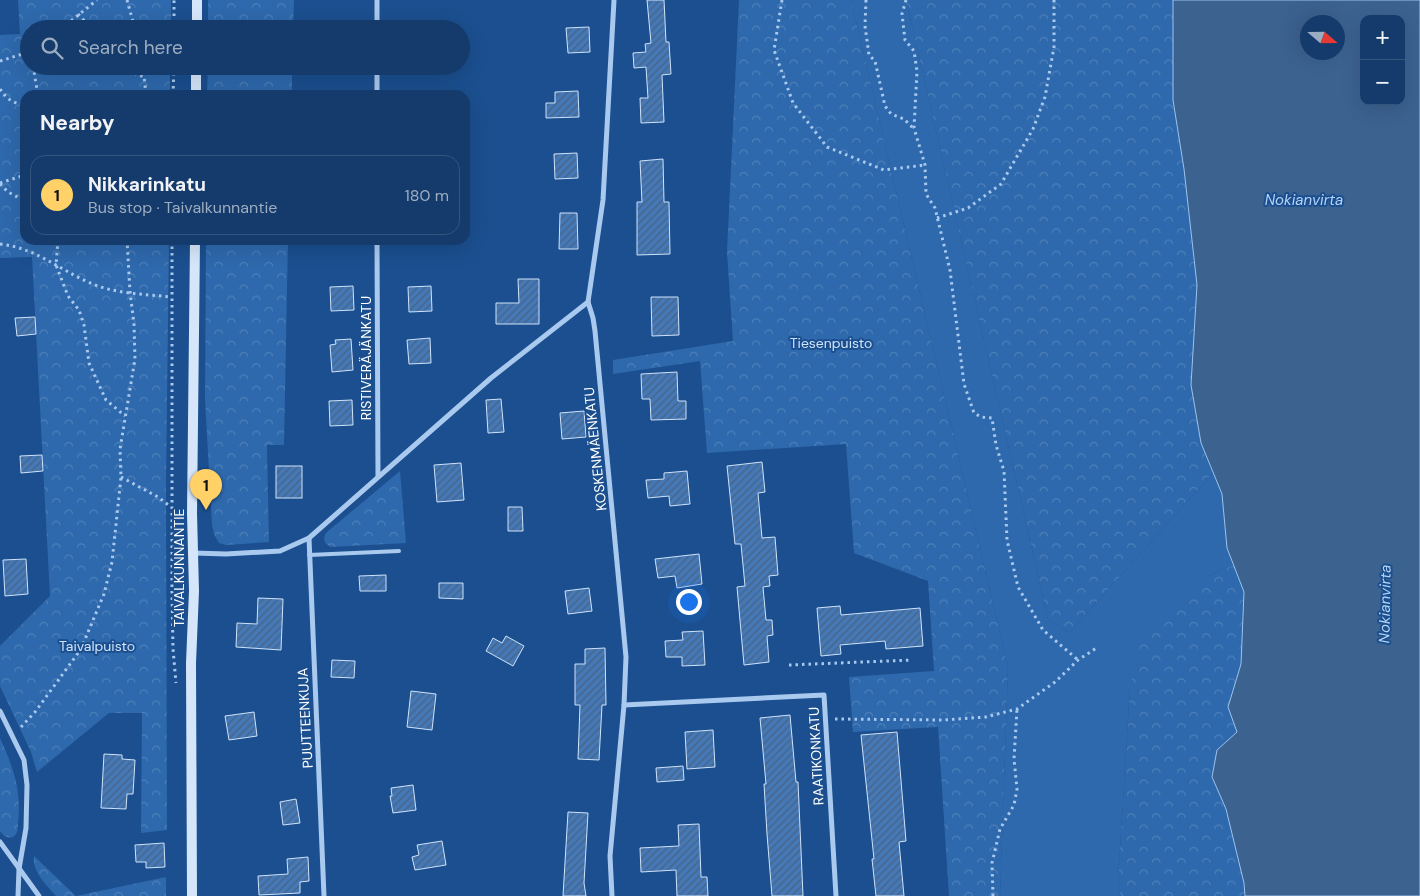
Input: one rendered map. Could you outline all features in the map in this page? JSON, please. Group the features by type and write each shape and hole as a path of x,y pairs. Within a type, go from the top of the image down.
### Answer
{"main road":[{"path":"197,0 197,20"},
{"path":"196,75 196,90"},
{"name":"TAIVALKUNNANTIE","path":"192,896 191,663 194,553 192,513 195,245"}],"street":[{"path":"377,0 377,20"},
{"name":"KOSKENMÄENKATU","path":"612,896 610,856 624,705 626,657 595,332 588,302 603,200 614,0"},
{"path":"377,75 377,90"},
{"name":"RISTIVERÄJÄNKATU","path":"377,245 378,476"},
{"path":"194,553 226,554 280,551 308,538 491,378 588,302"},
{"name":"PUUTTEENKUJA","path":"308,538 324,896"},
{"name":"RAATIKONKATU","path":"624,705 824,695 836,896"},
{"path":"0,711 24,760 27,786 26,828 19,869 18,896"},
{"path":"0,842 39,896"}],"lane":[{"path":"309,555 399,551"}],"path":[{"path":"71,20 97,0"},
{"path":"127,0 133,20"},
{"path":"174,0 174,20"},
{"path":"782,0 774,50 793,103 827,147 884,170 925,165"},
{"path":"866,0 865,26 869,55 875,61 885,106 891,114 904,119 914,128"},
{"path":"906,0 902,14 906,40 914,51 917,71 914,128 925,165 926,194 935,208 950,270 964,384 974,413 980,417 992,418 996,445 1004,471 1007,540 1018,587 1043,630 1078,660"},
{"path":"937,218 968,208 1001,184 1033,128 1045,97 1054,47 1054,0"},
{"path":"78,14 84,20"},
{"path":"0,62 20,55"},
{"path":"35,75 37,90"},
{"path":"139,75 144,77 145,90"},
{"path":"173,90 174,75"},
{"path":"0,89 7,98 16,104 20,104"},
{"path":"20,177 0,184 8,192 20,198"},
{"path":"0,244 35,253 89,283 110,290 171,297"},
{"path":"58,245 56,265 68,296 79,310 84,325 90,363 106,400 125,416"},
{"path":"13,735 35,712 81,649 104,594 112,562 121,477 120,449 135,360 128,245"},
{"path":"172,245 171,508 173,650 176,686"},
{"path":"121,477 158,497 171,508"},
{"path":"825,719 943,720 986,718 1017,709 1055,682 1078,660 1098,647"},
{"path":"789,664 912,660"},
{"path":"993,896 992,863 1000,829 1014,805 1017,789 1014,758 1017,709"}],"green space":[{"name":"Taivalpuisto","path":"18,0 171,0 171,20 20,20 20,34"},
{"path":"208,0 294,0 293,20 208,20"},
{"name":"Tiesenpuisto","path":"739,0 851,0 1008,667 1000,896 949,896 938,727 853,732 849,677 934,671 928,581 854,553 846,444 707,453 700,361 613,374 613,360 733,341 727,252"},
{"path":"851,0 906,0 1048,619 1069,633 1213,473 1222,494 1227,548 1233,565 1208,576 1130,687 1118,882 1120,896 1000,896 1008,667"},
{"path":"906,0 1173,0 1173,100 1184,169 1197,285 1191,385 1201,443 1213,473 1069,633 1048,619"},
{"name":"Taivalpuisto","path":"20,34 20,75 170,75 170,90 20,90 20,245 169,245 166,484 167,830 141,833 142,713 109,713 37,772 31,752 0,686 0,646 50,596 32,257 0,258 0,35"},
{"path":"208,75 292,75 292,90 207,90"},
{"path":"206,245 288,245 284,445 267,445 269,542 226,545 219,543 214,534 205,399"},
{"path":"400,471 406,543 331,547 324,541 327,532"},
{"path":"1233,565 1244,592 1241,664 1228,707 1237,732 1217,750 1212,777 1226,809 1244,883 1245,896 1120,896 1118,882 1130,687 1143,634 1208,576"},
{"path":"0,738 9,759 19,801 17,831 13,837 5,836 0,831"},
{"path":"34,856 76,896 56,896 37,873"},
{"path":"166,877 166,896 76,896"}],"water":[{"name":"Nokianvirta","path":"1173,0 1420,0 1420,896 1245,896 1244,883 1226,809 1212,777 1217,750 1237,732 1228,707 1241,664 1244,592 1227,548 1222,494 1201,443 1191,385 1197,285 1184,169 1173,100"}],"building":[{"path":"647,0 664,0 666,42 669,42 671,74 662,75 664,122 641,123 640,98 648,98 646,67 634,68 633,53 646,52 645,44 651,43"},
{"path":"589,27 590,52 568,53 566,28"},
{"path":"578,91 579,117 546,118 546,103 555,103 555,92"},
{"path":"577,153 578,178 555,179 554,154"},
{"path":"663,159 664,202 669,202 670,254 637,255 637,202 642,202 640,161"},
{"path":"560,213 577,213 578,249 559,249"},
{"path":"518,279 539,279 539,324 496,324 496,303 519,303"},
{"path":"353,286 354,310 331,311 330,287"},
{"path":"431,286 432,311 409,312 408,287"},
{"path":"651,297 678,297 679,335 652,336"},
{"path":"35,317 36,334 17,336 15,318"},
{"path":"430,338 431,363 409,364 407,340"},
{"path":"351,339 353,370 332,372 330,345 336,344 335,340"},
{"path":"677,372 678,401 686,401 686,419 651,420 650,399 642,399 641,374"},
{"path":"501,399 504,432 488,433 486,400"},
{"path":"352,400 353,425 330,426 329,401"},
{"path":"584,411 586,437 562,439 560,413"},
{"path":"42,455 43,471 21,473 20,456"},
{"path":"762,462 765,492 758,493 762,538 775,537 778,575 769,576 770,586 763,587 766,620 772,620 773,635 767,636 769,662 744,665 737,587 745,586 741,544 735,544 727,466"},
{"path":"461,463 464,500 437,502 434,465"},
{"path":"276,466 302,466 302,498 276,498"},
{"path":"687,471 690,504 670,506 669,496 648,498 646,480 664,479 664,473"},
{"path":"508,507 522,507 523,531 508,531"},
{"path":"699,554 702,584 677,588 675,576 658,578 655,559"},
{"path":"26,559 28,594 5,596 3,560"},
{"path":"386,575 386,591 360,591 359,576"},
{"path":"439,583 463,583 463,599 439,598"},
{"path":"589,588 592,611 568,614 565,591"},
{"path":"258,598 283,599 281,650 236,647 237,623 257,624"},
{"path":"840,606 841,615 920,608 923,646 886,649 885,641 840,645 841,654 821,656 817,608"},
{"path":"703,631 705,665 682,666 682,657 666,657 665,641 683,640 682,632"},
{"path":"506,636 524,646 513,666 486,651 493,638 502,643"},
{"path":"605,648 606,705 602,705 599,760 578,759 580,705 575,705 575,664 585,664 585,649"},
{"path":"332,660 355,661 354,678 331,677"},
{"path":"411,691 436,694 432,730 407,727"},
{"path":"254,712 257,736 229,740 225,716"},
{"path":"790,715 796,782 798,782 803,896 772,896 764,784 766,784 760,718"},
{"path":"713,730 715,767 687,769 685,732"},
{"path":"897,732 906,841 899,842 904,896 876,896 861,735"},
{"path":"104,754 122,755 122,759 135,760 133,794 127,794 126,809 101,808"},
{"path":"683,766 684,780 657,782 656,768"},
{"path":"413,785 416,810 393,813 390,796 392,796 391,788"},
{"path":"296,799 300,823 283,825 280,802"},
{"path":"568,812 588,813 584,883 586,896 563,896"},
{"path":"699,824 701,877 707,877 708,896 677,896 676,870 641,872 640,848 679,846 678,825"},
{"path":"442,841 446,865 415,870 412,857 419,855 417,845"},
{"path":"164,843 165,867 146,868 146,862 136,862 135,845"},
{"path":"308,857 309,881 300,882 300,893 259,895 258,876 288,874 287,859"}],"place":[{"name":"Nikkarinkatu","path":"206,510"}]}
